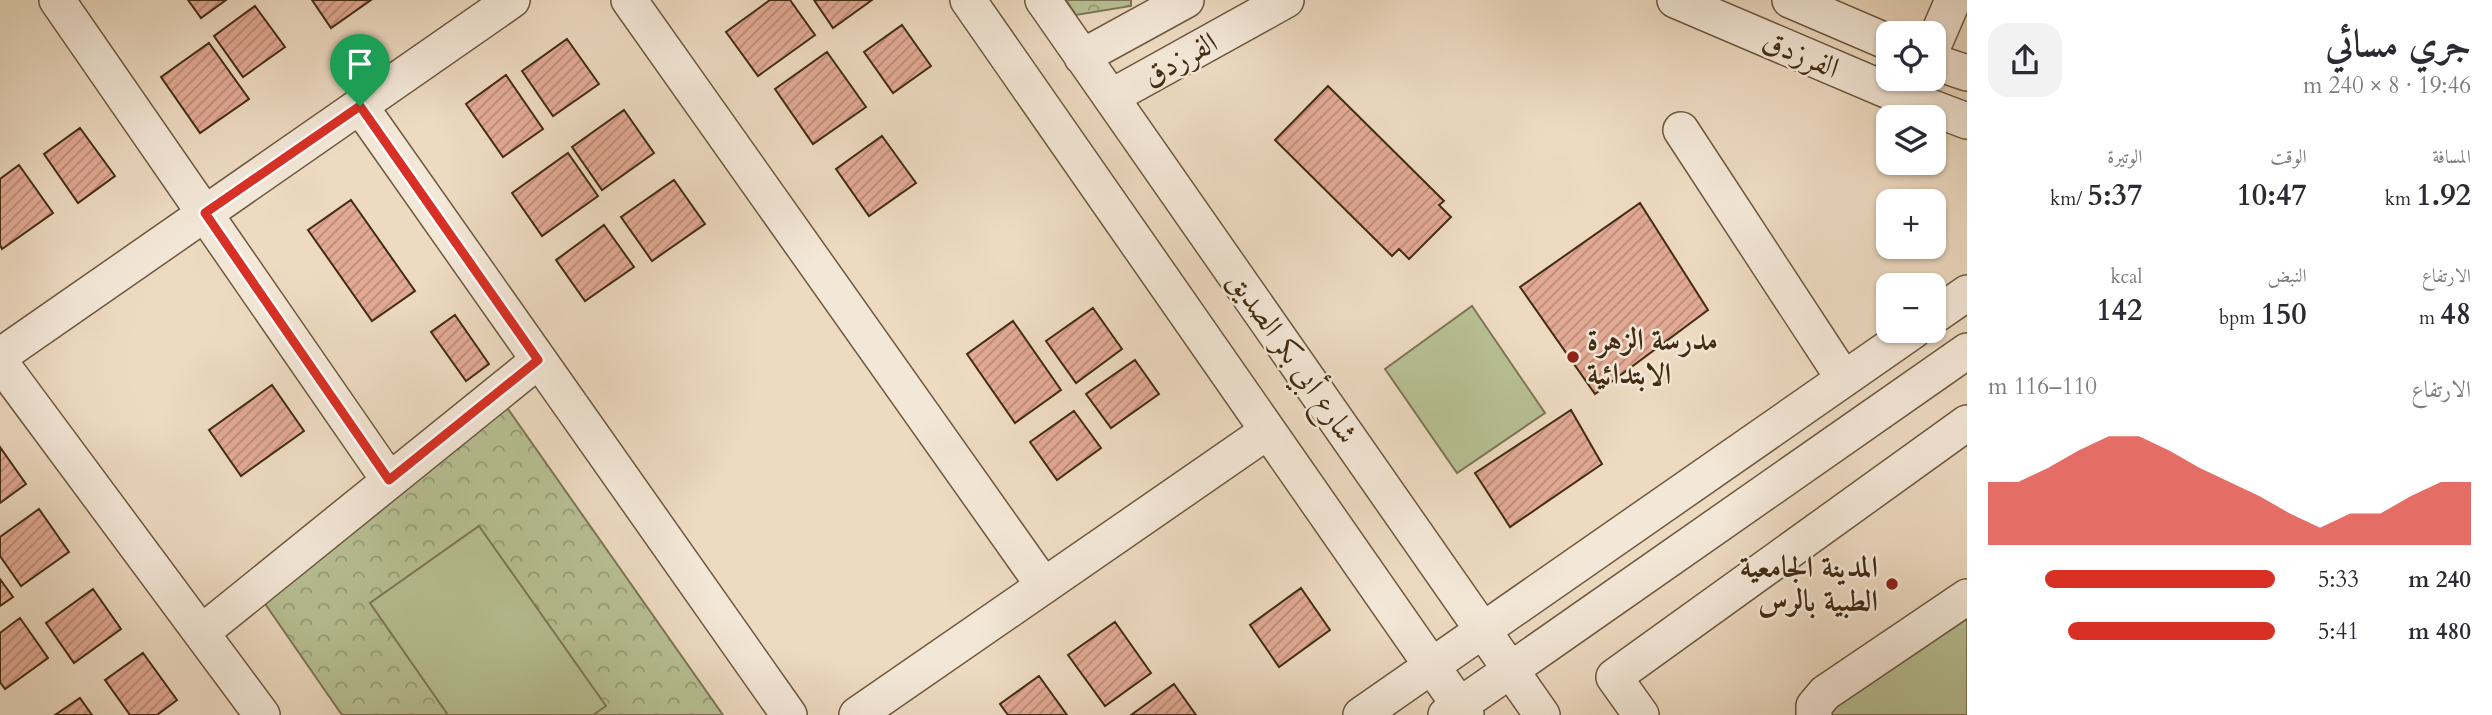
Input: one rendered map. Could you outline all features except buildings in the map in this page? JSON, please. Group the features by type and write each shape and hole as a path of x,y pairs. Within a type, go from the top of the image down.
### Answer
{"street":[{"path":"57,0 389,480"},
{"path":"0,356 512,0"},
{"path":"629,0 1044,586"},
{"path":"968,0 1431,666 1457,712 1511,670 1967,351"},
{"name":"شارع أبي بكر الصديق","path":"1043,0 1542,715"},
{"name":"الفرزدق","path":"1082,57 1186,0"},
{"name":"الفرزدق","path":"1111,97 1286,0"},
{"name":"الفرزدق","path":"1675,0 1898,95 1967,121"},
{"name":"الفرزدق","path":"1790,0 1876,38"},
{"path":"1944,21 1953,0"},
{"path":"1946,66 1967,74"},
{"path":"360,106 789,715"},
{"path":"1681,130 1844,379"},
{"path":"1946,308 1967,293"},
{"path":"1361,715 1896,343"},
{"path":"201,633 538,360"},
{"path":"0,362 262,715"},
{"path":"1641,715 1614,677 1967,423"},
{"path":"857,715 1268,431"},
{"path":"1814,715 1814,706 1825,693 1967,597"}],"green space":[{"path":"1066,0 1131,0 1131,6 1076,15"},
{"path":"1472,306 1545,413 1457,473 1385,369"},
{"path":"503,402 723,715 342,715 261,598"},
{"path":"479,526 606,706 593,715 448,715 370,603"},
{"path":"1967,614 1967,715 1826,715 1833,703"}],"place":[{"name":"مدرسة الزهرة الابتدائية","path":"1573,357"},
{"name":"المدينة الجامعية الطبية بالرس","path":"1892,584"}],"route":[{"path":"360,106 538,360 389,480 205,213 360,106"}]}
